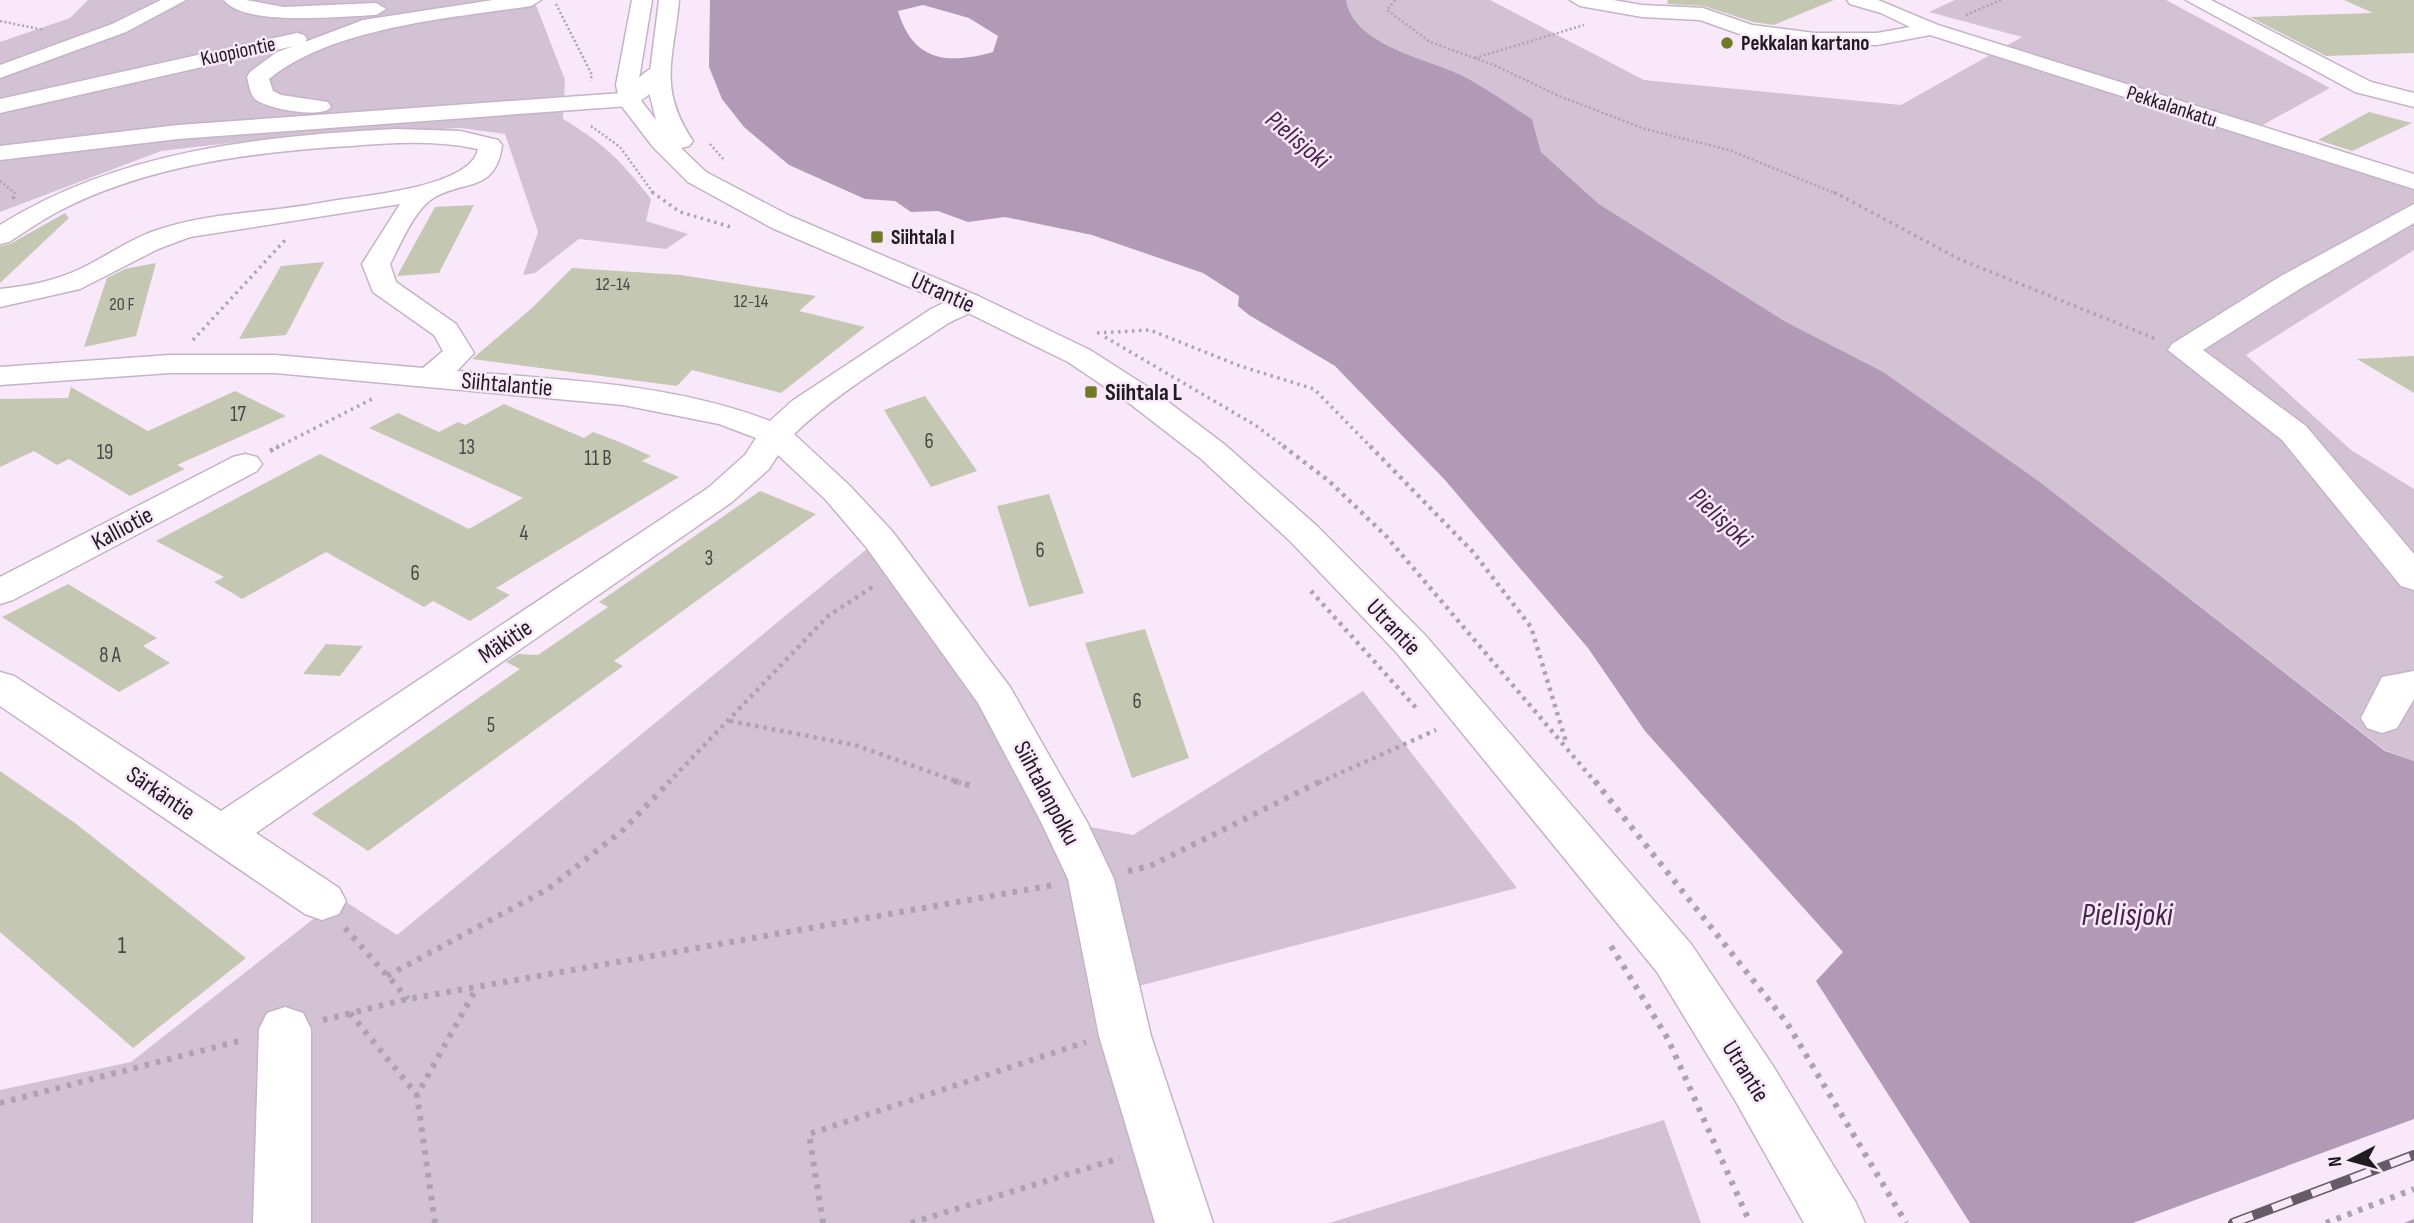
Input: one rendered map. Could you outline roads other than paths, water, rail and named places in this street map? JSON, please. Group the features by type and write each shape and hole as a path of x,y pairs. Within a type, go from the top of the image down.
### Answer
{"main road":[{"path":"0,72 119,28 176,0"},
{"path":"234,0 259,10 315,14 457,0"},
{"name":"Kuopiontie","path":"0,95 217,45 457,0"},
{"name":"Kuopiontie","path":"0,106 218,55 389,21 531,0"},
{"path":"642,0 643,87"},
{"path":"643,87 669,0"},
{"path":"1580,0 1642,11 1703,14 1748,31 1814,39 1856,54 1875,45 1877,39 1931,29"},
{"path":"1703,14 1707,5 1723,0"},
{"name":"Pekkalankatu","path":"1857,0 1888,9 1931,29 2414,183"},
{"path":"2196,0 2363,87 2414,100"},
{"path":"389,21 284,56 258,77 263,94 275,101 298,106 328,108 586,96"},
{"path":"0,153 178,132 586,96 643,87"},
{"name":"Utrantie","path":"643,87 661,142 698,177 781,222 968,302 1079,356 1140,396 1212,451 1304,534 1411,644 1674,958 1754,1083 1836,1223"},
{"path":"0,298 44,291 74,282 167,235 208,225 302,214 380,197 426,192 466,181 486,166 492,155 490,145 471,139 394,137 284,143 234,149 125,176 2,221"},
{"path":"423,376 459,353 446,330 383,286 376,264 406,213 426,192"},
{"path":"2414,212 2291,282 2183,350 2237,387 2294,433 2414,578"},
{"path":"775,434 803,408 941,315 968,302"},
{"name":"Siihtalantie","path":"0,376 53,370 170,364 275,364 423,376 674,403 728,416 775,434"},
{"name":"Siihtalanpolku","path":"775,434 838,493 901,568 995,697 1064,822 1091,879 1125,1036 1184,1223"},
{"name":"Mäkitie","path":"221,834 720,495 757,462 775,434"},
{"name":"Kalliotie","path":"0,592 244,464"},
{"name":"Särkäntie","path":"0,685 321,901"},
{"path":"2382,718 2396,687 2414,685"},
{"path":"282,1223 285,1030"}],"water":[{"name":"Pielisjoki","path":"710,0 1346,0 1352,16 1377,40 1463,76 1532,119 1541,152 1599,204 1786,322 1883,372 2040,482 2385,751 2414,761 2414,1223 1970,1223 1816,981 1843,952 1645,731 1588,648 1445,480 1335,366 1249,315 1238,306 1239,296 1203,273 1092,235 1005,217 968,222 938,211 911,212 895,201 865,199 789,165 744,127 722,99 709,67","holes":["923,5 969,18 998,36 993,52 946,58 922,49 904,28 898,11"]}],"railway":[{"path":"2233,1223 2414,1155"}],"place":[{"name":"Pekkalan kartano","path":"1727,43"},
{"name":"Siihtala I","path":"877,237"},
{"name":"Siihtala L","path":"1091,392"}]}
